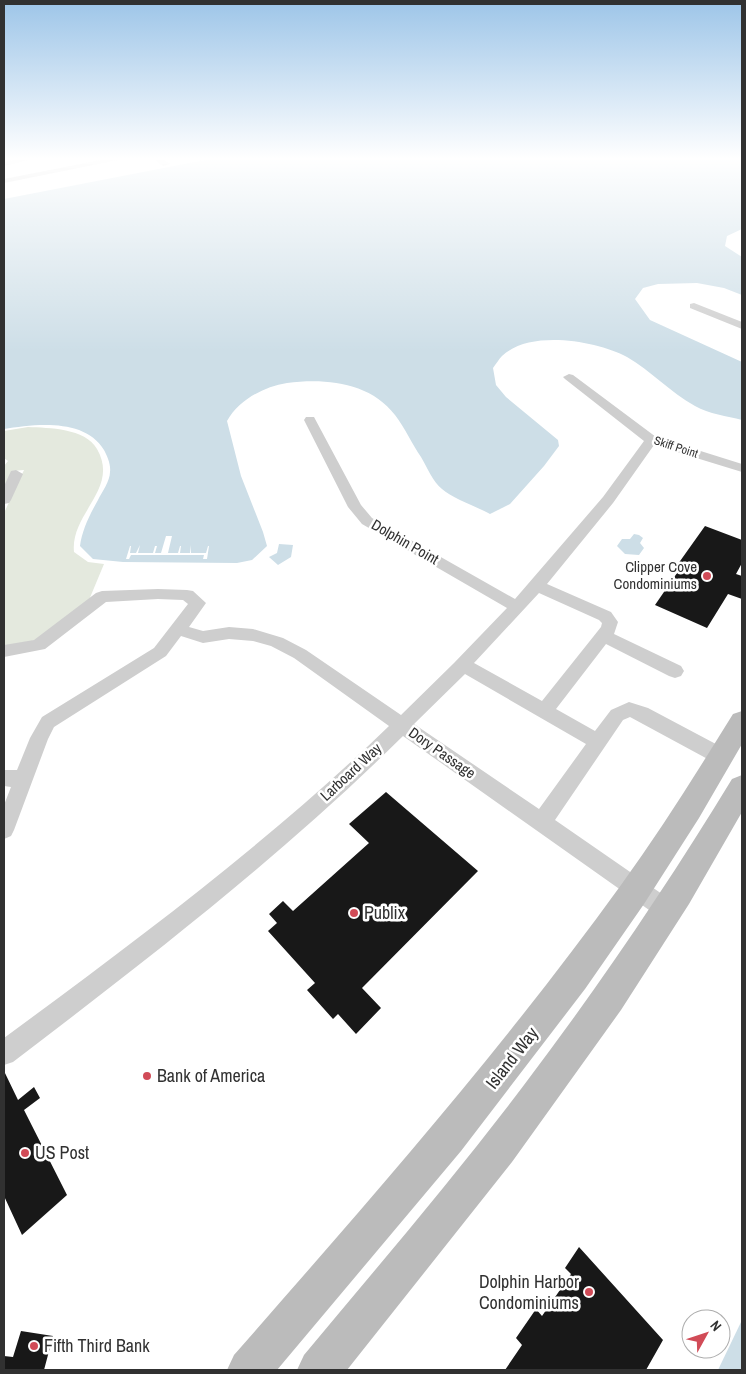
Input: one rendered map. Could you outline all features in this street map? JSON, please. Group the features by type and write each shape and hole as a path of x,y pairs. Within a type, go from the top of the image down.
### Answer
{"street":[{"path":"694,306 742,326"},
{"name":"Skiff Point","path":"569,377 650,440 742,468"},
{"name":"Dolphin Point","path":"310,420 355,507 367,521 518,607"},
{"name":"Larboard Way","path":"4,1053 148,945 281,836 366,760 463,665 537,586 608,500 650,440"},
{"path":"4,500 16,474"},
{"path":"537,586 605,616 610,622 609,629 604,636 544,711"},
{"path":"4,651 39,645 102,597 158,594 187,595 198,603 160,652 48,722 39,738 4,830"},
{"name":"Dory Passage","path":"177,629 203,637 229,633 253,635 277,642 300,654 667,910"},
{"path":"604,636 675,671"},
{"path":"463,665 598,742"},
{"path":"541,823 618,715 629,710 642,713 722,757"},
{"name":"Island Way","path":"249,1370 429,1161 493,1082 583,964 636,890 722,757 742,721"},
{"path":"4,778 24,779"},
{"path":"320,1370 528,1111 667,910 742,787"}],"shaded area":[{"path":"4,223 742,223 742,229 727,236 725,246 742,257 742,295 724,288 697,283 658,284 643,288 635,299 650,320 742,362 742,420 700,409 627,357 599,346 564,340 546,340 514,348 502,356 493,368 496,385 506,397 558,440 559,446 510,504 490,514 452,496 439,486 395,415 373,395 360,389 331,382 287,383 269,388 252,396 238,407 227,421 241,476 267,546 252,560 237,563 123,562 93,559 80,546 87,522 110,475 109,463 104,450 96,440 72,428 44,425 4,429"},
{"path":"28,427 66,430 84,437 97,449 102,463 103,476 99,489 79,525 75,538 74,552 88,562 104,564 89,600 37,640 4,646 4,513 24,470 12,471 4,486 4,466 8,461 4,458 4,431"},
{"path":"634,534 643,538 640,543 644,548 639,555 625,554 617,546 622,539 630,539"},
{"path":"279,544 293,545 291,557 278,565 269,557 277,553"},
{"path":"742,1320 742,1370 718,1370 723,1359 731,1359 731,1343"}],"pier":[{"path":"166,536 172,536 168,553 178,553 181,546 180,553 190,553 191,545 191,553 206,553 209,546 207,559 203,559 204,555 131,555 129,559 126,559 130,546 130,553 136,553 140,545 138,553 153,553 155,546 157,546 155,553 161,553"}],"building":[{"name":"Clipper Cove Condominiums","path":"705,526 742,540 742,563 736,574 742,576 742,599 728,594 707,628 655,605 677,573 673,571"},
{"name":"Publix","path":"386,792 478,871 362,988 381,1008 356,1034 338,1014 333,1019 307,990 315,983 268,931 277,923 269,914 283,901 293,911 369,843 349,824"},
{"name":"US Post","path":"4,1071 18,1100 34,1087 40,1098 24,1110 67,1195 22,1235 4,1196"},
{"name":"Dolphin Harbor Condominiums","path":"579,1247 663,1340 646,1370 505,1370 522,1345 516,1338 536,1309 542,1316 571,1274 565,1268"},
{"name":"Fifth Third Bank","path":"21,1331 53,1336 44,1370 4,1370 4,1356 13,1357"}],"place":[{"name":"Clipper Cove Condominiums","path":"707,576"},
{"name":"Publix","path":"354,913"},
{"name":"Bank of America","path":"147,1076"},
{"name":"US Post","path":"25,1153"},
{"name":"Dolphin Harbor Condominiums","path":"589,1292"},
{"name":"Fifth Third Bank","path":"34,1346"}]}
